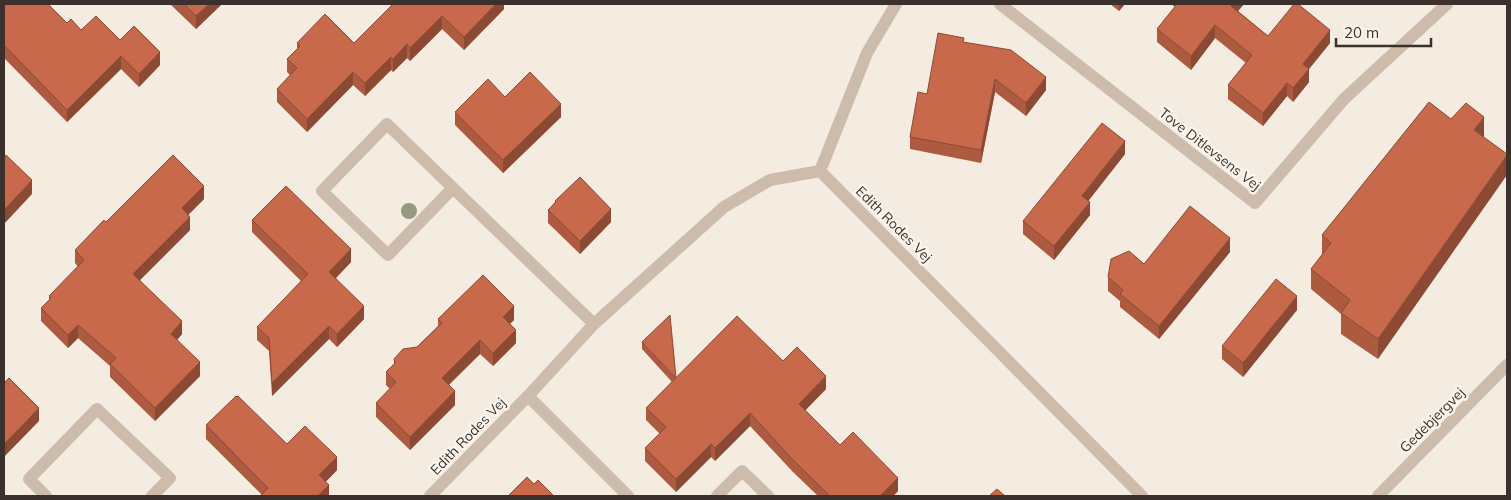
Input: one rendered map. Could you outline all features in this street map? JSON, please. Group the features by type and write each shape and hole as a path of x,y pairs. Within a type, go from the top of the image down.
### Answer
{"street":[{"path":"820,170 867,53 896,4"},
{"name":"Tove Ditlevsens Vej","path":"1000,4 1255,203 1344,99 1447,4"},
{"path":"453,188 388,255 322,191 387,124 594,324"},
{"name":"Edith Rodes Vej","path":"430,496 528,396 594,324 724,207 770,180 820,170 1142,496"},
{"name":"Gedebjergvej","path":"1378,496 1507,365"},
{"path":"528,396 628,496"},
{"path":"46,496 29,479 97,409 170,478 152,496"},
{"path":"717,496 742,471 768,496"}],"building":[{"path":"4,4 48,4 67,23 71,19 81,30 96,16 120,40 134,26 160,52 139,74 121,56 67,110 4,45"},
{"path":"184,4 209,4 196,16"},
{"path":"393,4 496,4 464,37 442,16 410,48 407,44 365,83 353,72 307,119 277,89 297,68 287,59 300,46 297,43 325,14 354,43"},
{"path":"1177,4 1233,4 1231,6 1268,36 1294,4 1298,4 1330,30 1303,64 1309,69 1293,88 1287,83 1263,113 1228,85 1252,55 1215,25 1191,56 1157,29"},
{"path":"938,33 964,38 963,42 1011,50 1046,77 1026,103 995,79 981,150 910,137 918,92 927,94"},
{"path":"530,72 561,104 503,160 455,112 488,79 505,97"},
{"path":"1429,102 1451,119 1466,103 1484,117 1474,130 1507,155 1378,339 1341,313 1350,300 1311,269 1331,243 1322,235"},
{"path":"1102,123 1125,141 1082,196 1090,202 1054,246 1023,221"},
{"path":"6,155 32,180 4,210 4,158"},
{"path":"173,155 204,186 182,208 190,217 133,274 182,321 171,334 200,362 155,408 110,364 116,358 78,325 68,335 41,308 51,298 49,296 84,260 75,250"},
{"path":"580,177 611,209 580,241 548,210"},
{"path":"286,186 351,249 329,272 364,306 337,334 329,326 272,383 269,338 257,327 308,274 252,220"},
{"path":"1190,206 1230,238 1159,326 1120,294 1123,290 1108,277 1111,259 1129,251 1144,264"},
{"path":"483,275 514,306 503,317 516,330 493,353 480,340 442,378 455,391 410,437 376,403 396,382 386,372 395,363 394,359 403,349 417,347 442,323 438,319"},
{"path":"1276,279 1297,296 1243,363 1222,346"},
{"path":"670,315 676,378 642,342"},
{"path":"737,316 783,361 797,347 826,376 799,404 840,445 853,432 898,478 880,496 830,496 793,460 750,413 715,448 711,444 676,479 645,448 666,427 646,408"},
{"path":"9,378 39,408 4,444 4,383"},
{"path":"236,396 287,444 305,426 337,457 319,475 329,485 318,496 260,496 268,488 206,425"},
{"path":"527,477 534,484 538,480 554,496 508,496"},
{"path":"997,489 1005,496 989,496"}]}
